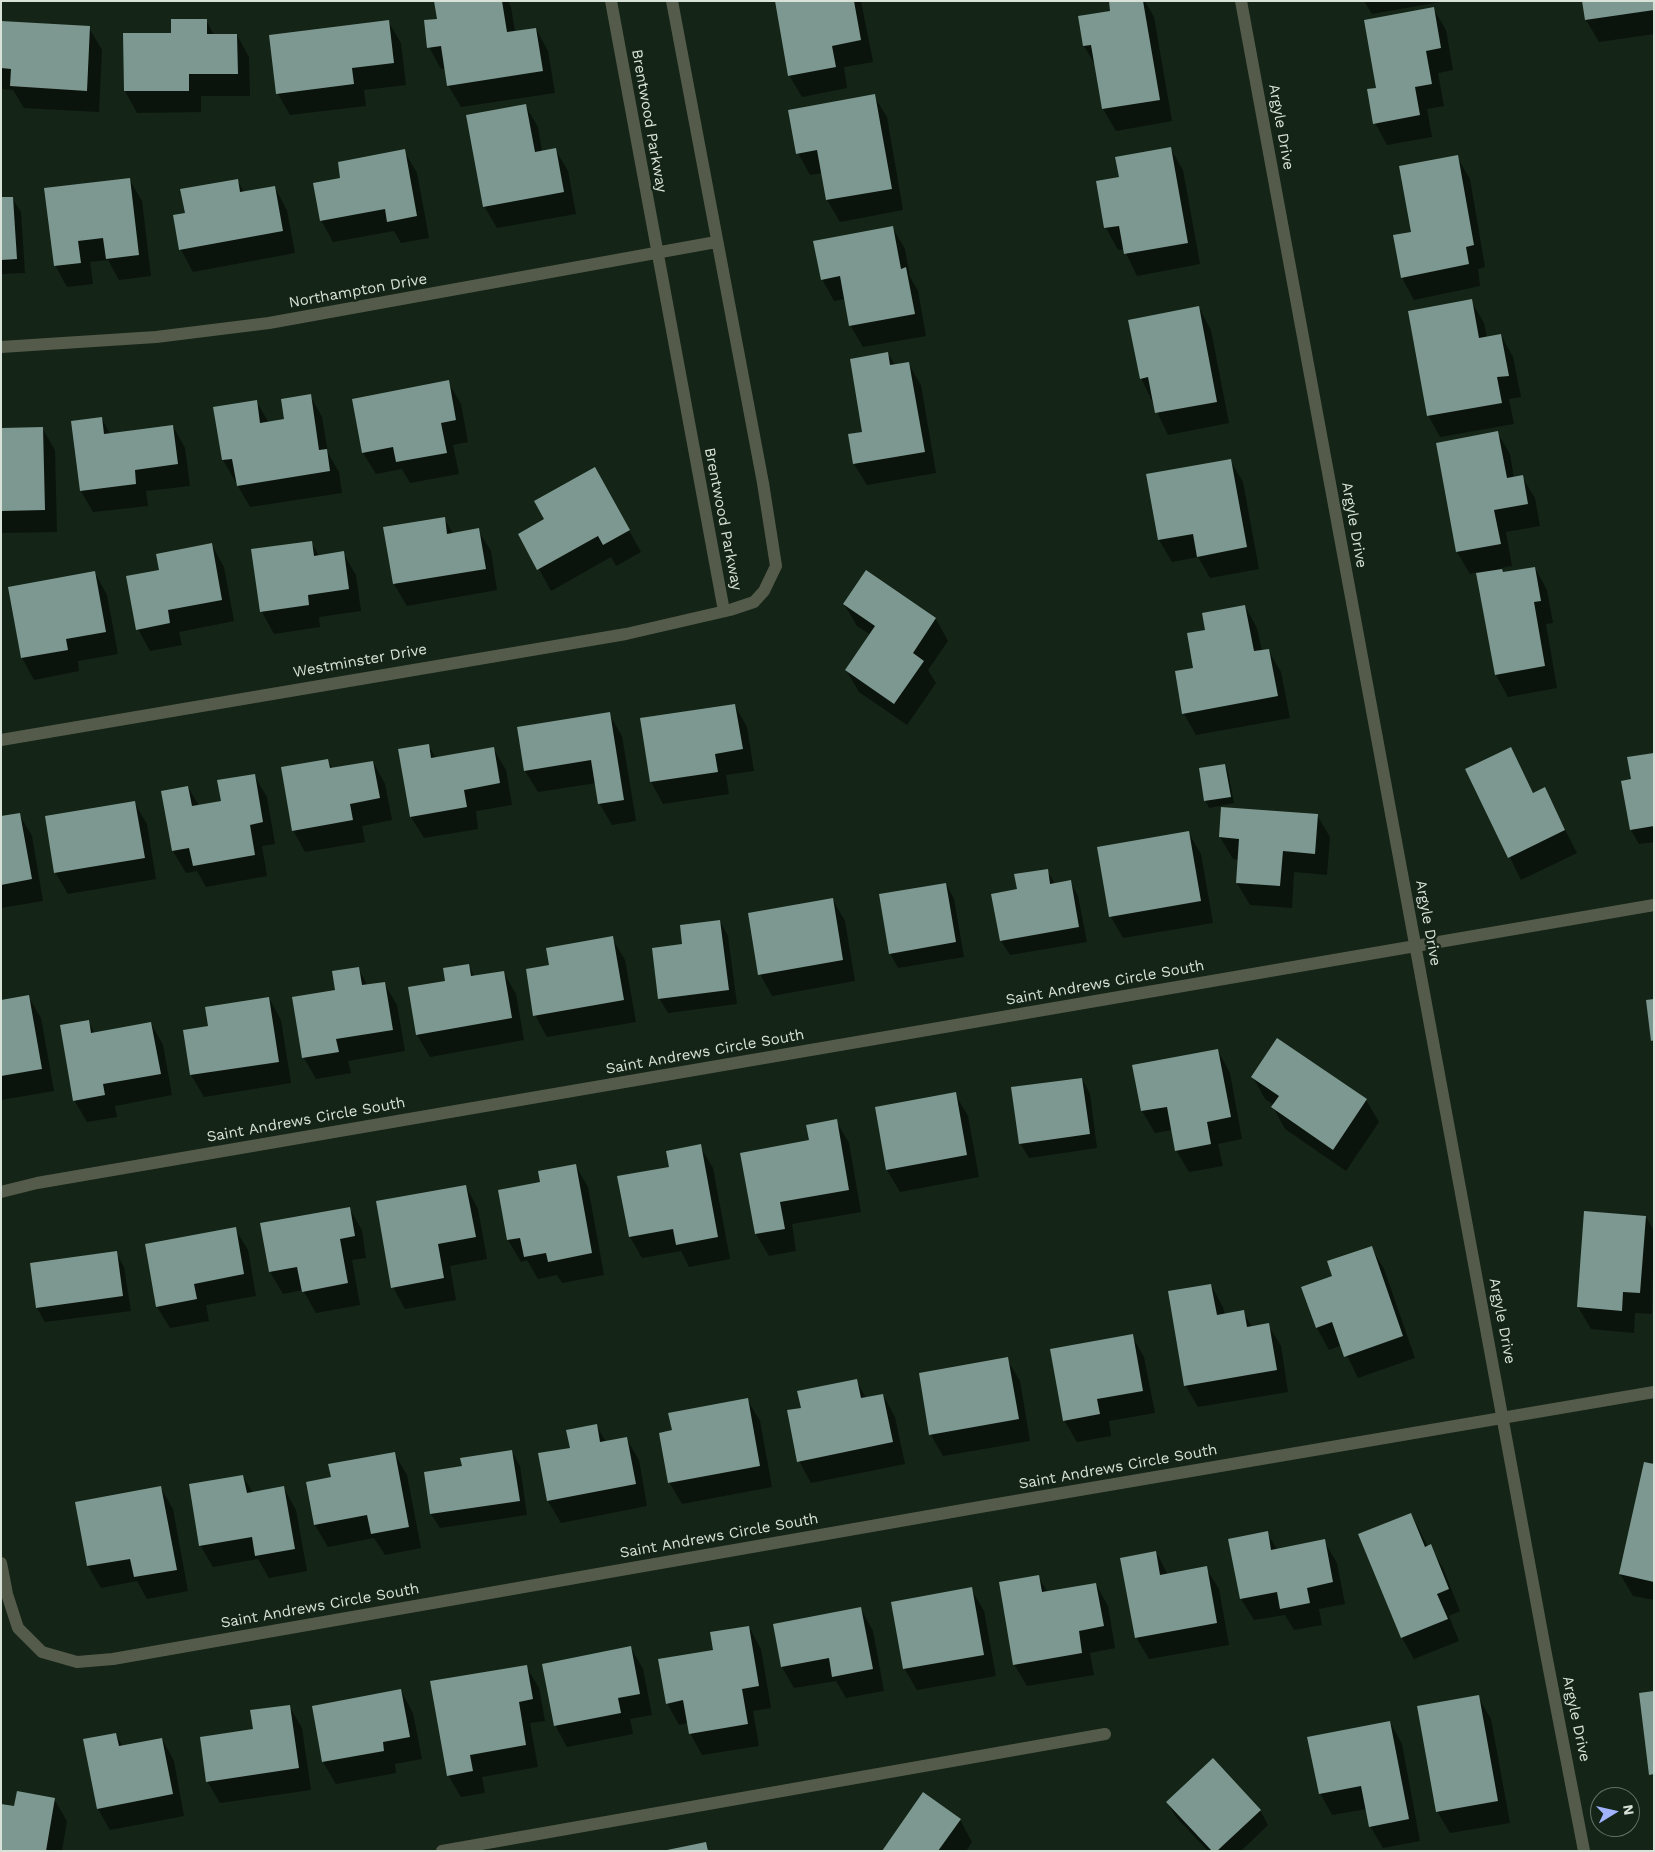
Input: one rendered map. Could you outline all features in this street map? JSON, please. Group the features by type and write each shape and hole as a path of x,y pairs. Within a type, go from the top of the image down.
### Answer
{"street":[{"name":"Brentwood Parkway","path":"611,1 724,611 754,602 764,591 776,566 763,483 672,1"},
{"name":"Argyle Drive","path":"1241,1 1584,1851"},
{"name":"Northampton Drive","path":"1,347 156,338 269,323 716,242"},
{"name":"Westminster Drive","path":"1,740 626,634 724,611"},
{"name":"Saint Andrews Circle South","path":"1,1192 37,1183 1654,904"},
{"name":"Saint Andrews Circle South","path":"1,1562 7,1594 18,1628 42,1652 77,1662 113,1659 980,1507 1654,1392"},
{"path":"442,1851 1105,1734"}],"building":[{"path":"434,1 502,1 507,32 536,28 543,71 447,86 441,46 427,48 424,20 437,19"},
{"path":"775,1 854,1 861,40 832,46 836,67 788,76"},
{"path":"1109,1 1143,1 1160,100 1102,109 1091,45 1083,46 1078,16 1110,11"},
{"path":"1582,1 1654,1 1654,10 1585,20"},
{"path":"1434,7 1441,48 1426,51 1432,84 1415,87 1420,115 1373,124 1367,89 1376,88 1364,20"},
{"path":"171,19 207,19 207,34 237,34 238,74 189,74 189,91 124,91 123,33 171,33"},
{"path":"389,20 394,63 352,68 354,84 276,94 269,35"},
{"path":"1,21 90,26 87,91 10,86 11,69 1,68"},
{"path":"875,94 892,189 826,200 817,150 796,154 788,110"},
{"path":"526,104 535,152 556,148 564,192 483,207 466,115"},
{"path":"1171,147 1188,243 1124,254 1119,226 1104,228 1096,181 1119,177 1115,157"},
{"path":"405,149 417,216 387,222 385,209 320,221 313,183 340,178 338,162"},
{"path":"1458,155 1474,245 1466,247 1469,264 1401,278 1393,235 1411,232 1399,166"},
{"path":"130,178 139,255 106,259 103,238 78,241 81,263 54,266 44,188"},
{"path":"238,179 240,192 275,186 283,231 179,250 173,215 185,213 180,189"},
{"path":"1,197 13,197 17,259 1,260"},
{"path":"893,226 901,269 906,267 915,314 849,326 840,276 821,280 813,241"},
{"path":"1472,299 1479,338 1501,334 1509,376 1497,377 1502,403 1427,416 1408,311"},
{"path":"1199,306 1217,402 1155,413 1148,377 1140,379 1128,320"},
{"path":"888,352 890,365 909,362 925,452 853,464 848,434 862,432 850,359"},
{"path":"449,380 456,420 441,423 447,453 396,462 393,447 362,453 352,399"},
{"path":"311,394 319,450 327,449 330,471 237,486 232,459 222,460 213,407 257,400 260,423 284,419 281,399"},
{"path":"102,417 104,434 173,425 178,464 135,470 136,484 80,491 71,421"},
{"path":"43,427 45,510 1,511 2,428"},
{"path":"1498,431 1507,478 1523,475 1528,504 1494,510 1501,544 1456,552 1436,443"},
{"path":"1231,459 1247,547 1197,557 1193,534 1158,540 1146,474"},
{"path":"595,467 630,530 603,545 598,536 537,570 518,534 544,519 534,501"},
{"path":"445,517 447,534 479,528 486,569 393,584 383,527"},
{"path":"312,541 314,556 344,551 349,589 308,595 309,605 260,612 251,549"},
{"path":"212,543 222,600 168,610 170,623 136,630 126,576 159,570 156,554"},
{"path":"1535,567 1541,601 1534,602 1545,666 1495,675 1476,573 1502,569 1503,572"},
{"path":"866,570 936,618 913,653 924,661 894,704 845,670 875,626 843,604"},
{"path":"95,571 106,632 66,639 68,650 21,658 8,587"},
{"path":"1245,605 1254,651 1269,649 1278,696 1182,714 1175,671 1193,668 1187,633 1205,630 1202,613"},
{"path":"735,704 743,749 715,754 718,772 650,782 640,718"},
{"path":"610,712 624,800 598,804 591,760 524,771 517,727"},
{"path":"429,744 431,758 494,747 500,783 464,790 467,807 410,817 398,749"},
{"path":"1511,747 1533,793 1545,787 1565,830 1508,858 1465,769"},
{"path":"1654,753 1654,826 1630,830 1621,781 1631,779 1627,757"},
{"path":"328,759 330,768 373,761 380,798 350,804 353,820 292,831 281,767"},
{"path":"1225,764 1231,797 1204,801 1199,768"},
{"path":"255,774 263,822 250,825 255,855 193,866 189,848 172,851 161,791 188,786 192,806 221,801 217,780"},
{"path":"135,801 145,858 54,873 45,816"},
{"path":"1221,807 1318,814 1315,854 1283,851 1280,886 1236,883 1239,839 1219,837"},
{"path":"20,813 32,879 1,885 1,816"},
{"path":"1189,831 1201,901 1109,917 1097,847"},
{"path":"1048,869 1050,884 1071,880 1079,927 1000,941 991,894 1017,889 1014,874"},
{"path":"946,883 956,942 889,954 879,894"},
{"path":"833,898 843,960 758,975 748,913"},
{"path":"720,920 729,990 658,999 652,948 682,944 680,925"},
{"path":"613,936 624,1000 533,1016 526,969 549,965 546,948"},
{"path":"469,964 471,976 504,971 512,1018 416,1035 408,987 445,981 443,968"},
{"path":"359,967 362,985 385,982 393,1030 336,1039 339,1052 302,1058 292,997 335,990 332,971"},
{"path":"29,995 42,1069 1,1076 1,1000"},
{"path":"269,997 279,1062 190,1075 183,1030 208,1026 205,1007"},
{"path":"1654,999 1654,1040 1651,1041 1646,1000"},
{"path":"89,1020 91,1033 151,1022 161,1074 103,1084 105,1095 73,1101 60,1025"},
{"path":"1277,1038 1367,1099 1333,1150 1271,1107 1279,1096 1251,1077"},
{"path":"1218,1049 1231,1117 1207,1122 1211,1144 1175,1151 1167,1107 1141,1111 1132,1065"},
{"path":"1082,1078 1090,1134 1019,1144 1011,1087"},
{"path":"956,1092 967,1155 886,1170 875,1107"},
{"path":"837,1119 849,1190 780,1202 785,1229 755,1234 740,1153 809,1140 806,1125"},
{"path":"701,1144 718,1237 676,1245 673,1229 629,1237 617,1176 669,1167 666,1151"},
{"path":"576,1164 592,1253 548,1262 546,1253 524,1257 520,1238 507,1240 498,1190 540,1182 538,1171"},
{"path":"466,1185 476,1237 438,1244 444,1278 391,1288 376,1201"},
{"path":"350,1207 355,1236 340,1239 348,1283 302,1292 297,1267 269,1272 260,1223"},
{"path":"1584,1211 1646,1216 1640,1293 1623,1292 1622,1311 1577,1307"},
{"path":"236,1227 244,1274 194,1284 197,1299 156,1307 145,1244"},
{"path":"1372,1246 1403,1336 1344,1357 1332,1322 1316,1328 1301,1287 1332,1276 1327,1261"},
{"path":"117,1251 123,1296 36,1308 30,1263"},
{"path":"1211,1284 1217,1315 1244,1310 1247,1327 1269,1323 1277,1370 1184,1386 1168,1291"},
{"path":"1133,1334 1143,1391 1097,1399 1100,1414 1063,1421 1050,1349"},
{"path":"1008,1357 1019,1419 929,1435 919,1373"},
{"path":"857,1379 861,1398 883,1394 893,1442 797,1462 787,1410 801,1408 797,1391"},
{"path":"748,1398 760,1466 668,1483 659,1433 672,1430 668,1413"},
{"path":"597,1424 600,1442 627,1437 636,1484 547,1501 538,1453 570,1448 566,1430"},
{"path":"512,1450 520,1501 430,1514 424,1472 462,1466 460,1458"},
{"path":"395,1452 409,1527 371,1534 367,1515 314,1525 306,1482 331,1477 328,1464"},
{"path":"1644,1462 1654,1464 1654,1582 1619,1574"},
{"path":"243,1475 247,1493 284,1486 295,1549 255,1556 252,1537 199,1546 189,1484"},
{"path":"161,1486 177,1570 134,1577 130,1559 87,1566 75,1502"},
{"path":"1411,1513 1425,1547 1431,1544 1449,1589 1437,1594 1448,1619 1401,1638 1358,1534"},
{"path":"1268,1531 1271,1550 1325,1539 1333,1582 1307,1588 1310,1603 1280,1609 1277,1592 1240,1599 1228,1539"},
{"path":"1156,1551 1160,1575 1207,1566 1217,1623 1135,1638 1120,1558"},
{"path":"1039,1575 1042,1592 1096,1583 1104,1626 1079,1631 1082,1653 1013,1665 999,1582"},
{"path":"972,1587 984,1655 903,1669 891,1602"},
{"path":"861,1607 873,1669 832,1677 829,1658 781,1667 773,1624"},
{"path":"749,1626 759,1686 742,1689 748,1724 689,1734 683,1700 666,1704 658,1659 713,1650 710,1632"},
{"path":"631,1646 640,1694 618,1698 621,1713 554,1726 542,1664"},
{"path":"527,1665 533,1699 519,1702 526,1745 470,1755 473,1771 447,1776 430,1681"},
{"path":"401,1689 410,1737 383,1742 384,1751 322,1762 312,1706"},
{"path":"1654,1691 1654,1774 1649,1775 1639,1693"},
{"path":"1479,1695 1498,1801 1436,1812 1417,1706"},
{"path":"290,1705 299,1768 206,1782 200,1737 253,1729 250,1710"},
{"path":"1390,1721 1409,1819 1369,1827 1361,1786 1319,1794 1307,1737"},
{"path":"116,1733 119,1746 162,1738 173,1794 97,1809 83,1739"},
{"path":"1213,1758 1261,1810 1217,1851 1212,1851 1166,1802"},
{"path":"17,1791 55,1798 46,1851 1,1851 1,1804 14,1806"},
{"path":"923,1792 961,1819 938,1851 882,1851"},
{"path":"706,1842 708,1851 667,1851 667,1850"}]}
